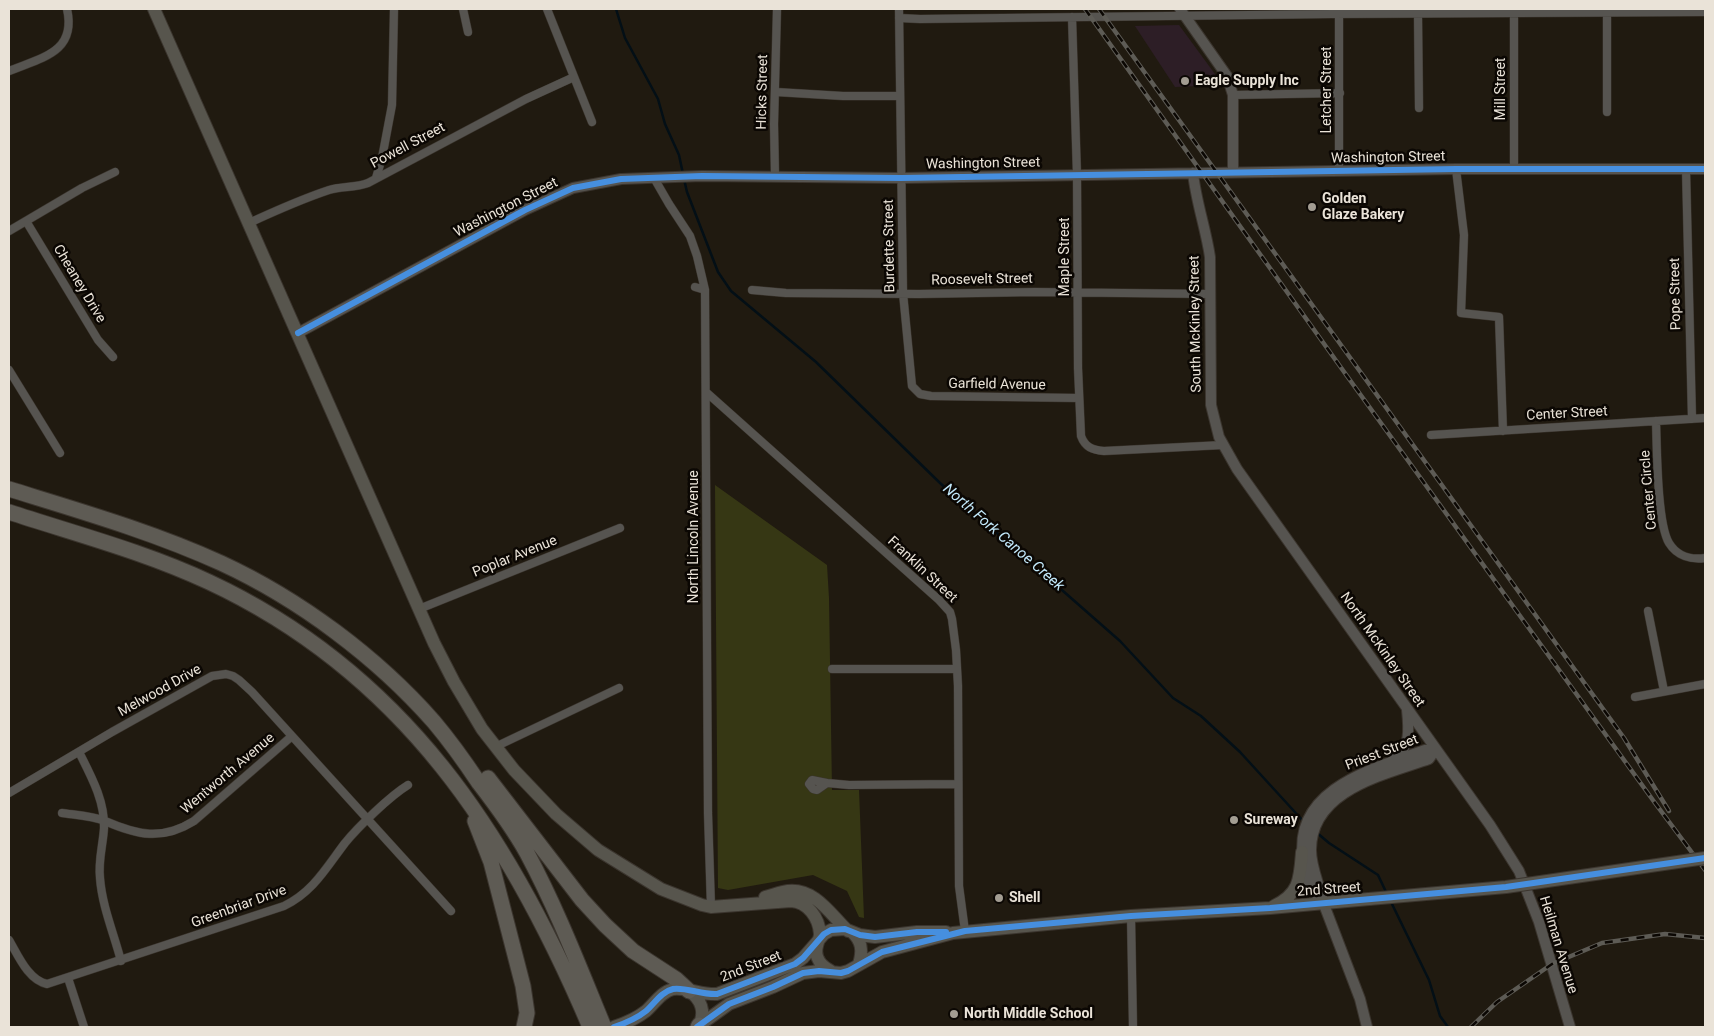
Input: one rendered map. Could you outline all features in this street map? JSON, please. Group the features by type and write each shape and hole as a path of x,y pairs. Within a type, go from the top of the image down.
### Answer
{"highway":[{"path":"9,489 78,510 183,547 242,574 314,617 380,669 479,767 582,900 605,925 633,951 676,979 689,991"},
{"path":"9,512 162,562 211,583 264,611 319,646 360,679 410,728 446,770 490,832 515,872 551,941 604,1027"},
{"path":"414,701 450,741 500,811 526,852 550,899 584,996 590,1027"},
{"path":"446,770 470,811 491,862 512,939 526,1002 527,1013 524,1027"}],"main road":[{"path":"154,9 419,609 454,682 482,729 534,792 563,820 598,850 661,889 687,900 711,907 791,901 803,904 813,913 820,933 820,940 817,946 819,961 823,967 831,971"},
{"path":"1270,908 1287,898 1297,886 1305,849"},
{"name":"2nd Street","path":"614,1027 636,1018 667,992 677,989 704,994 716,994 786,968 803,958 830,930 838,928 868,937 875,937 917,932 959,932 1130,916 1270,908 1506,887 1705,858"},
{"path":"736,904 789,891 806,893 820,902 857,937 861,946 860,964"},
{"name":"2nd Street","path":"698,1027 729,1004 774,988 794,976 811,971 841,973 882,952 959,932"},
{"name":"2nd Street","path":"689,991 697,998 702,1008 702,1018 698,1027"}],"street":[{"path":"9,71 45,57 61,45 65,40 69,26 67,9"},
{"path":"376,178 382,158 392,105 394,9"},
{"path":"463,9 468,32"},
{"path":"546,9 592,122"},
{"name":"Hicks Street","path":"776,176 774,124 777,9"},
{"name":"Burdette Street","path":"899,9 903,293 910,381 916,391"},
{"path":"899,18 1072,17 1182,12 1338,11 1418,14 1705,12"},
{"name":"Letcher Street","path":"1338,11 1339,171"},
{"path":"1182,12 1227,76 1233,95 1233,172"},
{"name":"Mill Street","path":"1514,12 1514,170"},
{"path":"1607,13 1607,112"},
{"path":"1418,14 1420,108"},
{"name":"Maple Street","path":"1072,17 1077,175 1081,436 1087,446 1095,450 1104,451 1223,445"},
{"name":"Powell Street","path":"249,223 332,189 362,185 526,98 574,78"},
{"path":"776,92 843,96 900,96"},
{"path":"1233,95 1340,92"},
{"path":"1456,169 1464,235 1461,313 1499,317 1503,431"},
{"name":"Washington Street","path":"298,333 508,219 573,188 621,179 702,176 901,178 1456,169 1705,169"},
{"name":"Pope Street","path":"1686,169 1692,419"},
{"path":"9,231 82,188 115,172"},
{"name":"South McKinley Street","path":"1193,173 1197,202 1210,257 1212,405 1215,426 1223,445"},
{"name":"North Lincoln Avenue","path":"654,178 690,236 705,290 708,804 711,907"},
{"name":"Cheaney Drive","path":"26,221 98,340 114,357"},
{"path":"695,287 705,290"},
{"name":"Roosevelt Street","path":"752,290 786,293 1078,292 1211,294"},
{"path":"9,370 60,453"},
{"name":"Garfield Avenue","path":"916,391 920,394 931,396 1079,398"},
{"name":"Franklin Street","path":"706,392 945,605 950,612 954,626 957,669 959,932"},
{"name":"Center Street","path":"1430,435 1705,418"},
{"name":"Center Circle","path":"1656,421 1660,496 1665,536 1673,548 1684,557 1692,559 1705,558"},
{"name":"North McKinley Street","path":"1223,445 1490,825 1519,871"},
{"name":"Poplar Avenue","path":"419,609 620,528"},
{"path":"1648,610 1664,691"},
{"path":"832,669 957,669"},
{"name":"Melwood Drive","path":"9,793 189,688 219,674 226,674 239,680 451,911"},
{"path":"1635,697 1705,684"},
{"path":"496,747 619,688"},
{"path":"1388,764 1405,747 1408,734 1407,709"},
{"name":"Wentworth Avenue","path":"62,813 104,820 119,828 142,834 160,834 178,830 194,821 292,736"},
{"name":"Priest Street","path":"1367,1027 1360,999 1322,902 1312,891 1306,878 1305,849 1313,834 1321,799 1338,786 1425,750 1436,749"},
{"name":"Priest Street","path":"1319,811 1349,789 1429,759 1436,749"},
{"path":"79,752 99,796 104,820 99,877 121,961"},
{"path":"827,783 849,785 957,784"},
{"name":"Greenbriar Drive","path":"9,940 28,971 40,982 47,984 268,912 290,903 315,884 345,843 367,820 408,785"},
{"name":"Heilman Avenue","path":"1519,871 1539,922 1570,1027"},
{"path":"1130,916 1132,1027"},
{"path":"68,978 84,1027"}],"shaded area":[{"path":"1179,25 1223,85 1175,87 1135,26"},
{"path":"715,485 827,565 832,790 859,790 864,918 859,917 847,891 813,875 728,890 718,888"}],"waterway":[{"name":"North Fork Canoe Creek","path":"616,9 625,38 658,99 665,124 679,155 683,174"},
{"name":"North Fork Canoe Creek","path":"684,179 687,192 718,272 731,291 816,362 940,483 1120,641 1173,698 1201,716 1240,752 1304,822"},
{"name":"North Fork Canoe Creek","path":"1316,832 1329,843 1378,875 1387,894"},
{"name":"North Fork Canoe Creek","path":"1391,902 1429,980 1440,1016 1448,1027"}],"railway":[{"path":"1085,9 1347,376 1705,870"},
{"path":"1099,9 1624,738 1669,811"},
{"path":"1471,1027 1497,1002 1552,964 1602,943 1665,934 1705,938"}],"cycle path":[{"path":"298,333 525,210 573,188 621,179 702,176 901,178 1456,169 1705,169"},
{"path":"697,1027 729,1004 803,973 819,971 841,973 882,952 965,931 1131,916 1270,908 1506,887 1705,858"},
{"path":"614,1027 646,1011 669,990 683,989 717,994 795,964 803,958 824,934 831,930 845,929 860,935 875,937 917,932 946,932"}],"place":[{"name":"Eagle Supply Inc","path":"1185,81"},
{"name":"Golden Glaze Bakery","path":"1312,207"},
{"name":"Sureway","path":"1234,820"},
{"name":"Shell","path":"999,898"},
{"name":"North Middle School","path":"954,1014"}]}
